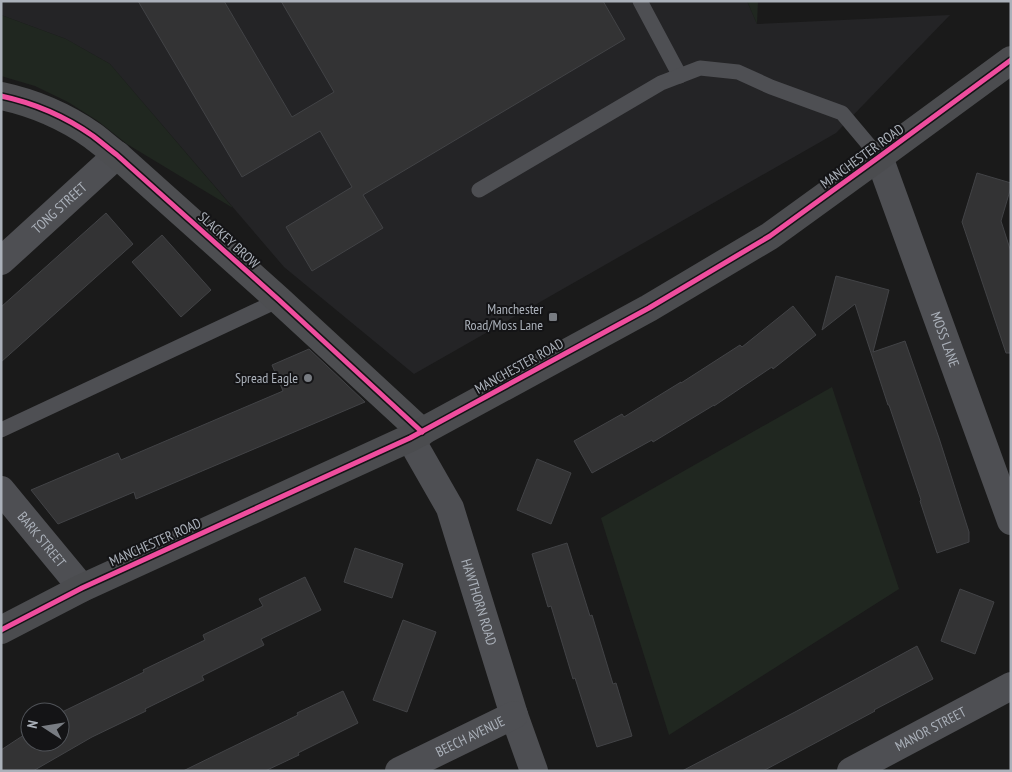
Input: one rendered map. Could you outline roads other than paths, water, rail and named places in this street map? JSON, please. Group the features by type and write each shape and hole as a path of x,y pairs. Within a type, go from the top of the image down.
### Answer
{"main road":[{"name":"MANCHESTER ROAD","path":"1,630 82,588 416,435 649,308 770,236 1011,60"}],"street":[{"name":"SLACKEY BROW","path":"1,96 39,107 66,120 93,136 117,155 279,300 416,435"},
{"name":"TONG STREET","path":"1,260 117,155"},
{"name":"MOSS LANE","path":"879,157 1011,521"},
{"name":"HAWTHORN ROAD","path":"416,435 450,508 514,715 534,771"},
{"name":"BARK STREET","path":"1,490 82,588"},
{"name":"MANOR STREET","path":"851,771 1011,686"},
{"name":"BEECH AVENUE","path":"398,771 514,715"}],"lane":[{"path":"640,1 680,76"},
{"path":"479,190 661,83 700,68 738,72 771,87 842,113 879,157"},
{"path":"1,430 279,300"}],"place":[{"name":"Manchester Road/Moss Lane","path":"553,317"},
{"name":"Spread Eagle","path":"308,378"}]}
